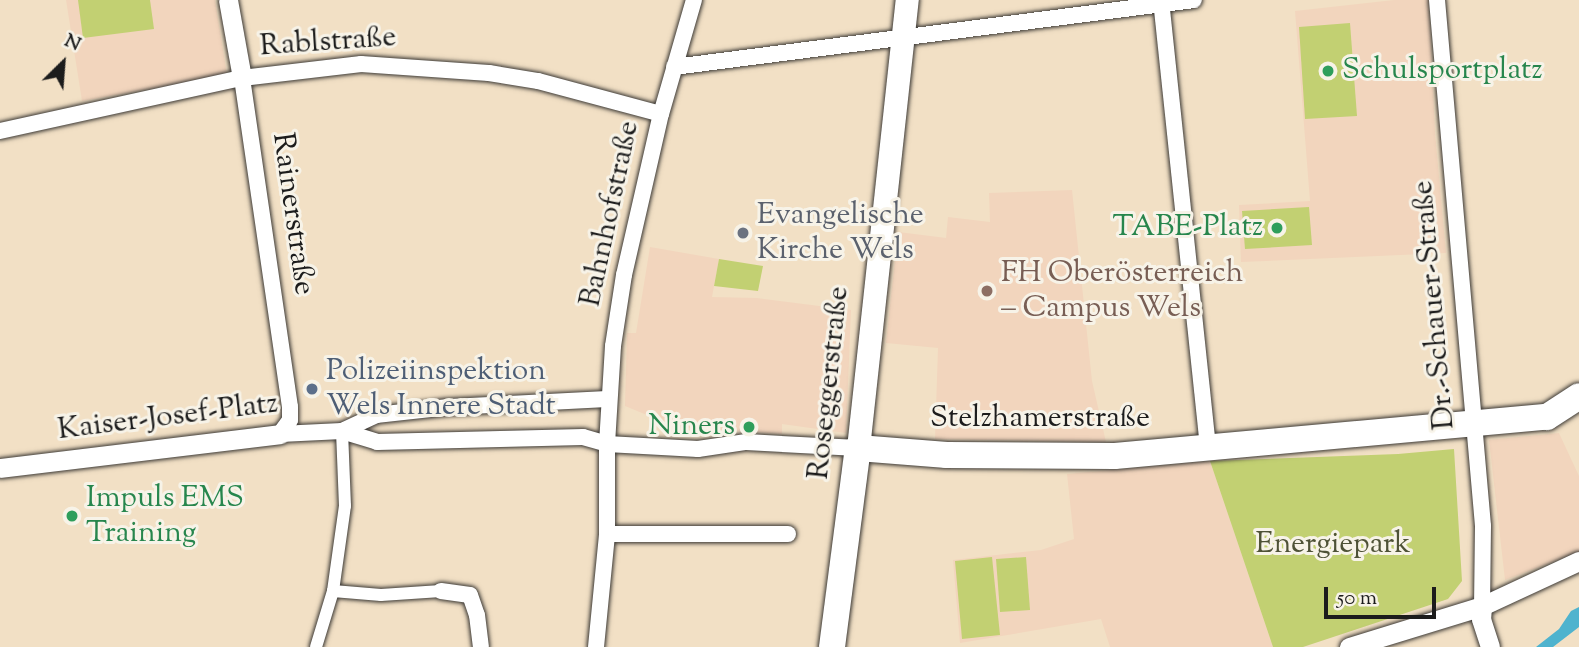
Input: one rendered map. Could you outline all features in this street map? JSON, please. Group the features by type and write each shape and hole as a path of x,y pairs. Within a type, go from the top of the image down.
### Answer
{"main road":[{"name":"Roseggerstraße","path":"832,647 858,448 907,0"},
{"name":"Stelzhamerstraße","path":"858,448 947,455 1071,457 1208,448 1547,417 1579,396"}],"street":[{"name":"Rainerstraße","path":"228,0 290,407 290,421 280,434"},
{"name":"Bahnhofstraße","path":"596,647 607,534 607,444 613,346 624,275 661,114 694,0"},
{"path":"674,67 1161,1 1194,0"},
{"name":"Dr.-Schauer-Straße","path":"1437,0 1483,526 1482,606"},
{"path":"1161,1 1208,448"},
{"name":"Rablstraße","path":"0,131 242,78 319,67 395,64 465,69 538,81 661,114"},
{"name":"Kaiser-Josef-Platz","path":"342,431 376,415 443,408 610,399"},
{"path":"316,647 333,591 345,506 342,431"},
{"name":"Kaiser-Josef-Platz","path":"0,468 280,434 342,431 377,442 583,437 607,444"},
{"name":"Stelzhamerstraße","path":"607,444 698,449 746,442 858,448"},
{"path":"607,534 788,534"},
{"path":"1349,647 1482,606 1579,561"},
{"path":"333,591 381,595 441,592 470,595 477,615 481,647"},
{"path":"1482,606 1481,619 1490,647"}],"shaded area":[{"path":"66,0 215,0 227,75 82,101"},
{"path":"1394,0 1429,0 1435,133 1446,253 1241,262 1239,205 1310,201 1295,11"},
{"name":"FH Oberösterreich – Campus Wels","path":"1072,190 1092,381 1106,442 935,439 938,348 886,343 898,232 946,238 948,217 990,222 989,193"},
{"path":"650,247 719,259 712,297 757,298 851,310 846,433 782,424 782,434 676,427 625,406 627,333 636,333"},
{"path":"1559,433 1579,476 1579,552 1505,580 1489,440"},
{"path":"1210,461 1273,647 1110,647 1101,619 960,643 953,560 1041,550 1074,539 1067,474"}],"green space":[{"path":"78,0 150,0 154,29 83,38"},
{"name":"Schulsportplatz","path":"1350,23 1357,116 1305,119 1299,27"},
{"name":"TABE-Platz","path":"1309,207 1312,245 1245,249 1242,211"},
{"path":"719,259 763,266 758,291 714,286"},
{"name":"Energiepark","path":"1454,449 1462,581 1448,599 1303,647 1273,647 1210,461 1398,454"},
{"path":"992,557 1000,635 962,639 955,561"},
{"path":"1026,557 1030,610 1000,612 996,559"}],"water":[{"path":"1579,607 1579,627 1553,647 1536,647 1559,629 1571,611"}],"place":[{"name":"Schulsportplatz","path":"1328,71"},
{"name":"TABE-Platz","path":"1277,228"},
{"name":"Evangelische Kirche Wels","path":"743,233"},
{"name":"FH Oberösterreich – Campus Wels","path":"987,291"},
{"name":"Polizeiinspektion Wels Innere Stadt","path":"312,389"},
{"name":"Niners","path":"749,427"},
{"name":"Impuls EMS Training","path":"72,516"}]}
